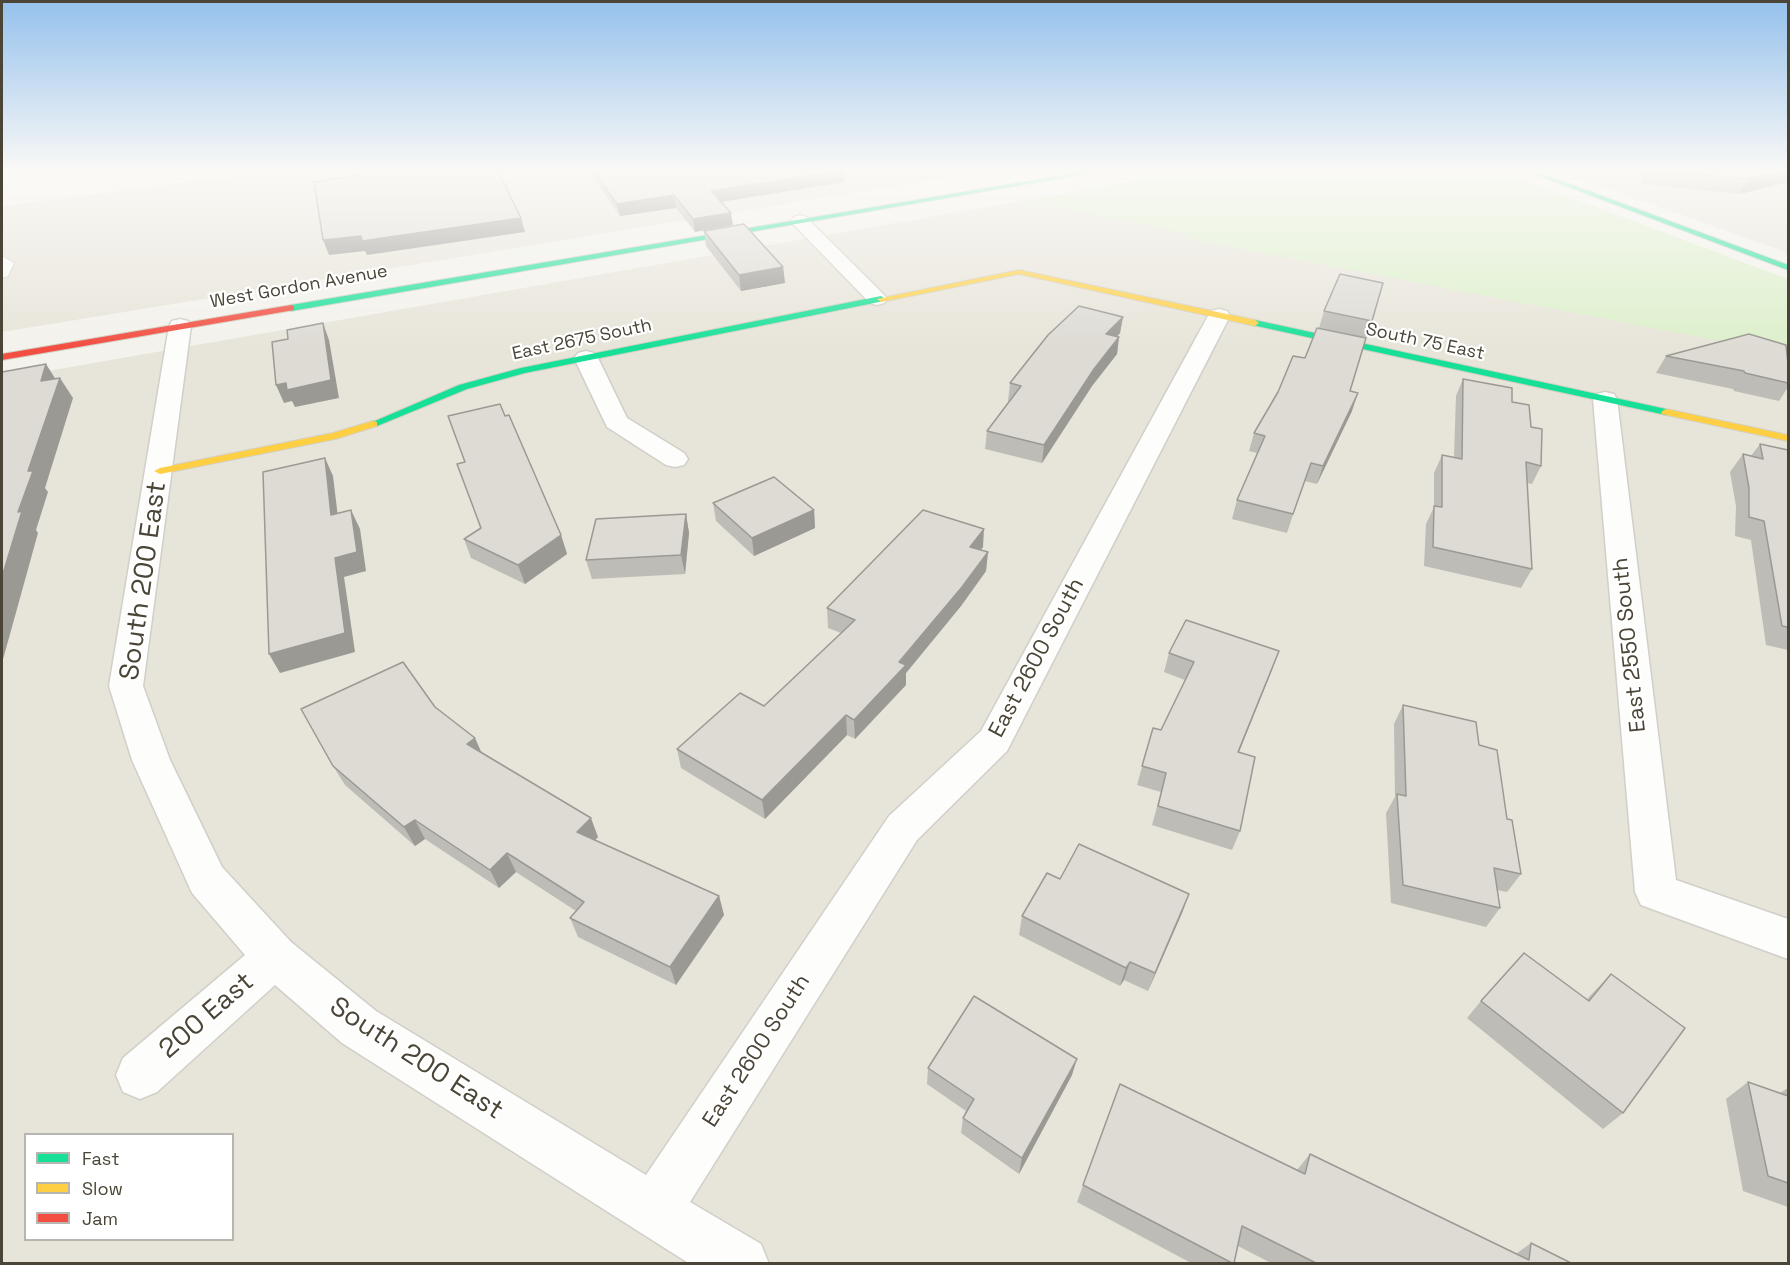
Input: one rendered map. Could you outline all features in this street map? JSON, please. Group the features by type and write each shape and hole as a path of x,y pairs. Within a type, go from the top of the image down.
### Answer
{"street":[{"name":"West Gordon Avenue","path":"2,357 747,230"},
{"path":"809,230 877,299"},
{"path":"1687,230 1788,268"},
{"name":"East 2675 South","path":"160,471 335,436 390,418 463,387 524,370 1020,272"},
{"name":"South 75 East","path":"1020,272 1788,438"},
{"name":"East 2600 South","path":"654,1210 903,828 994,741 1219,316"},
{"name":"South 200 East","path":"180,326 126,686 152,760 207,880 275,957 359,1027 741,1263"},
{"path":"586,358 616,422 675,459"},
{"name":"East 2550 South","path":"1605,399 1656,892 1788,939"},
{"name":"200 East","path":"140,1075 275,957"}],"lane":[{"path":"2,261 6,263 2,273"}],"shaded area":[{"path":"2,230 625,230 2,332"},
{"path":"855,230 1509,230 1788,282 1788,1263 2,1264 2,379"},
{"path":"1724,230 1788,230 1788,253"}],"green space":[{"path":"1172,230 1657,230 1788,279 1788,354 1190,239"}],"building":[{"path":"321,230 438,230 362,241 361,236 323,240"},
{"path":"749,230 783,267 739,275 704,231"},
{"path":"1340,274 1383,283 1372,321 1324,311"},
{"path":"1079,306 1123,317 1106,334 1119,337 1094,369 1044,445 987,431 1021,386 1010,383 1048,335"},
{"path":"323,323 331,380 287,390 286,383 276,385 272,342 288,339 287,330"},
{"path":"1317,328 1366,338 1350,391 1358,393 1323,466 1311,463 1293,514 1237,500 1265,436 1254,433 1278,392 1293,356 1305,358"},
{"path":"1749,334 1786,345 1788,383 1744,371 1666,356"},
{"path":"46,364 41,381 60,378 28,471 33,471 18,512 22,511 2,577 2,372"},
{"path":"1463,379 1512,388 1512,402 1529,405 1531,427 1542,429 1541,466 1526,462 1532,569 1433,547 1434,506 1442,507 1442,455 1462,459"},
{"path":"500,404 505,416 509,415 561,535 518,565 464,539 481,528 457,464 465,462 448,416"},
{"path":"1760,444 1788,450 1788,627 1782,626 1764,521 1749,517 1749,488 1743,454 1763,459"},
{"path":"325,458 331,515 351,510 357,552 335,558 345,633 269,654 263,472"},
{"path":"774,477 814,510 752,538 713,503"},
{"path":"923,510 984,529 970,547 988,552 962,587 899,662 906,665 854,720 846,715 762,800 677,749 740,693 764,706 855,620 827,608"},
{"path":"686,514 681,555 586,560 596,519"},
{"path":"1186,620 1279,651 1238,752 1255,757 1240,831 1158,806 1166,773 1142,766 1153,728 1161,730 1194,662 1169,653"},
{"path":"403,662 435,707 475,738 467,744 591,818 577,832 719,896 670,967 570,918 584,902 507,853 490,870 415,820 404,827 333,766 301,709"},
{"path":"1403,705 1476,722 1479,745 1497,750 1507,819 1512,820 1521,874 1494,868 1500,908 1403,885 1397,794 1406,796"},
{"path":"1079,844 1189,894 1155,973 1130,962 1126,968 1022,916 1047,873 1060,879"},
{"path":"1524,953 1589,1001 1611,974 1685,1028 1623,1113 1481,1001"},
{"path":"974,996 1077,1059 1022,1158 963,1118 974,1099 928,1068"},
{"path":"1748,1082 1788,1096 1788,1183 1768,1176"},
{"path":"1120,1084 1305,1174 1310,1154 1529,1260 1531,1243 1571,1263 1316,1263 1242,1226 1234,1263 1232,1263 1083,1185"}],"traffic: fast":[{"path":"291,308 751,230"},
{"path":"1687,230 1788,268"},
{"path":"373,424 463,387 524,370 881,299"},
{"path":"1255,323 1666,412"}],"traffic: slow":[{"path":"881,299 1019,272 1255,323"},
{"path":"1666,412 1788,438"},
{"path":"160,471 335,436 373,424"}],"traffic: jam":[{"path":"2,357 291,308"}]}
